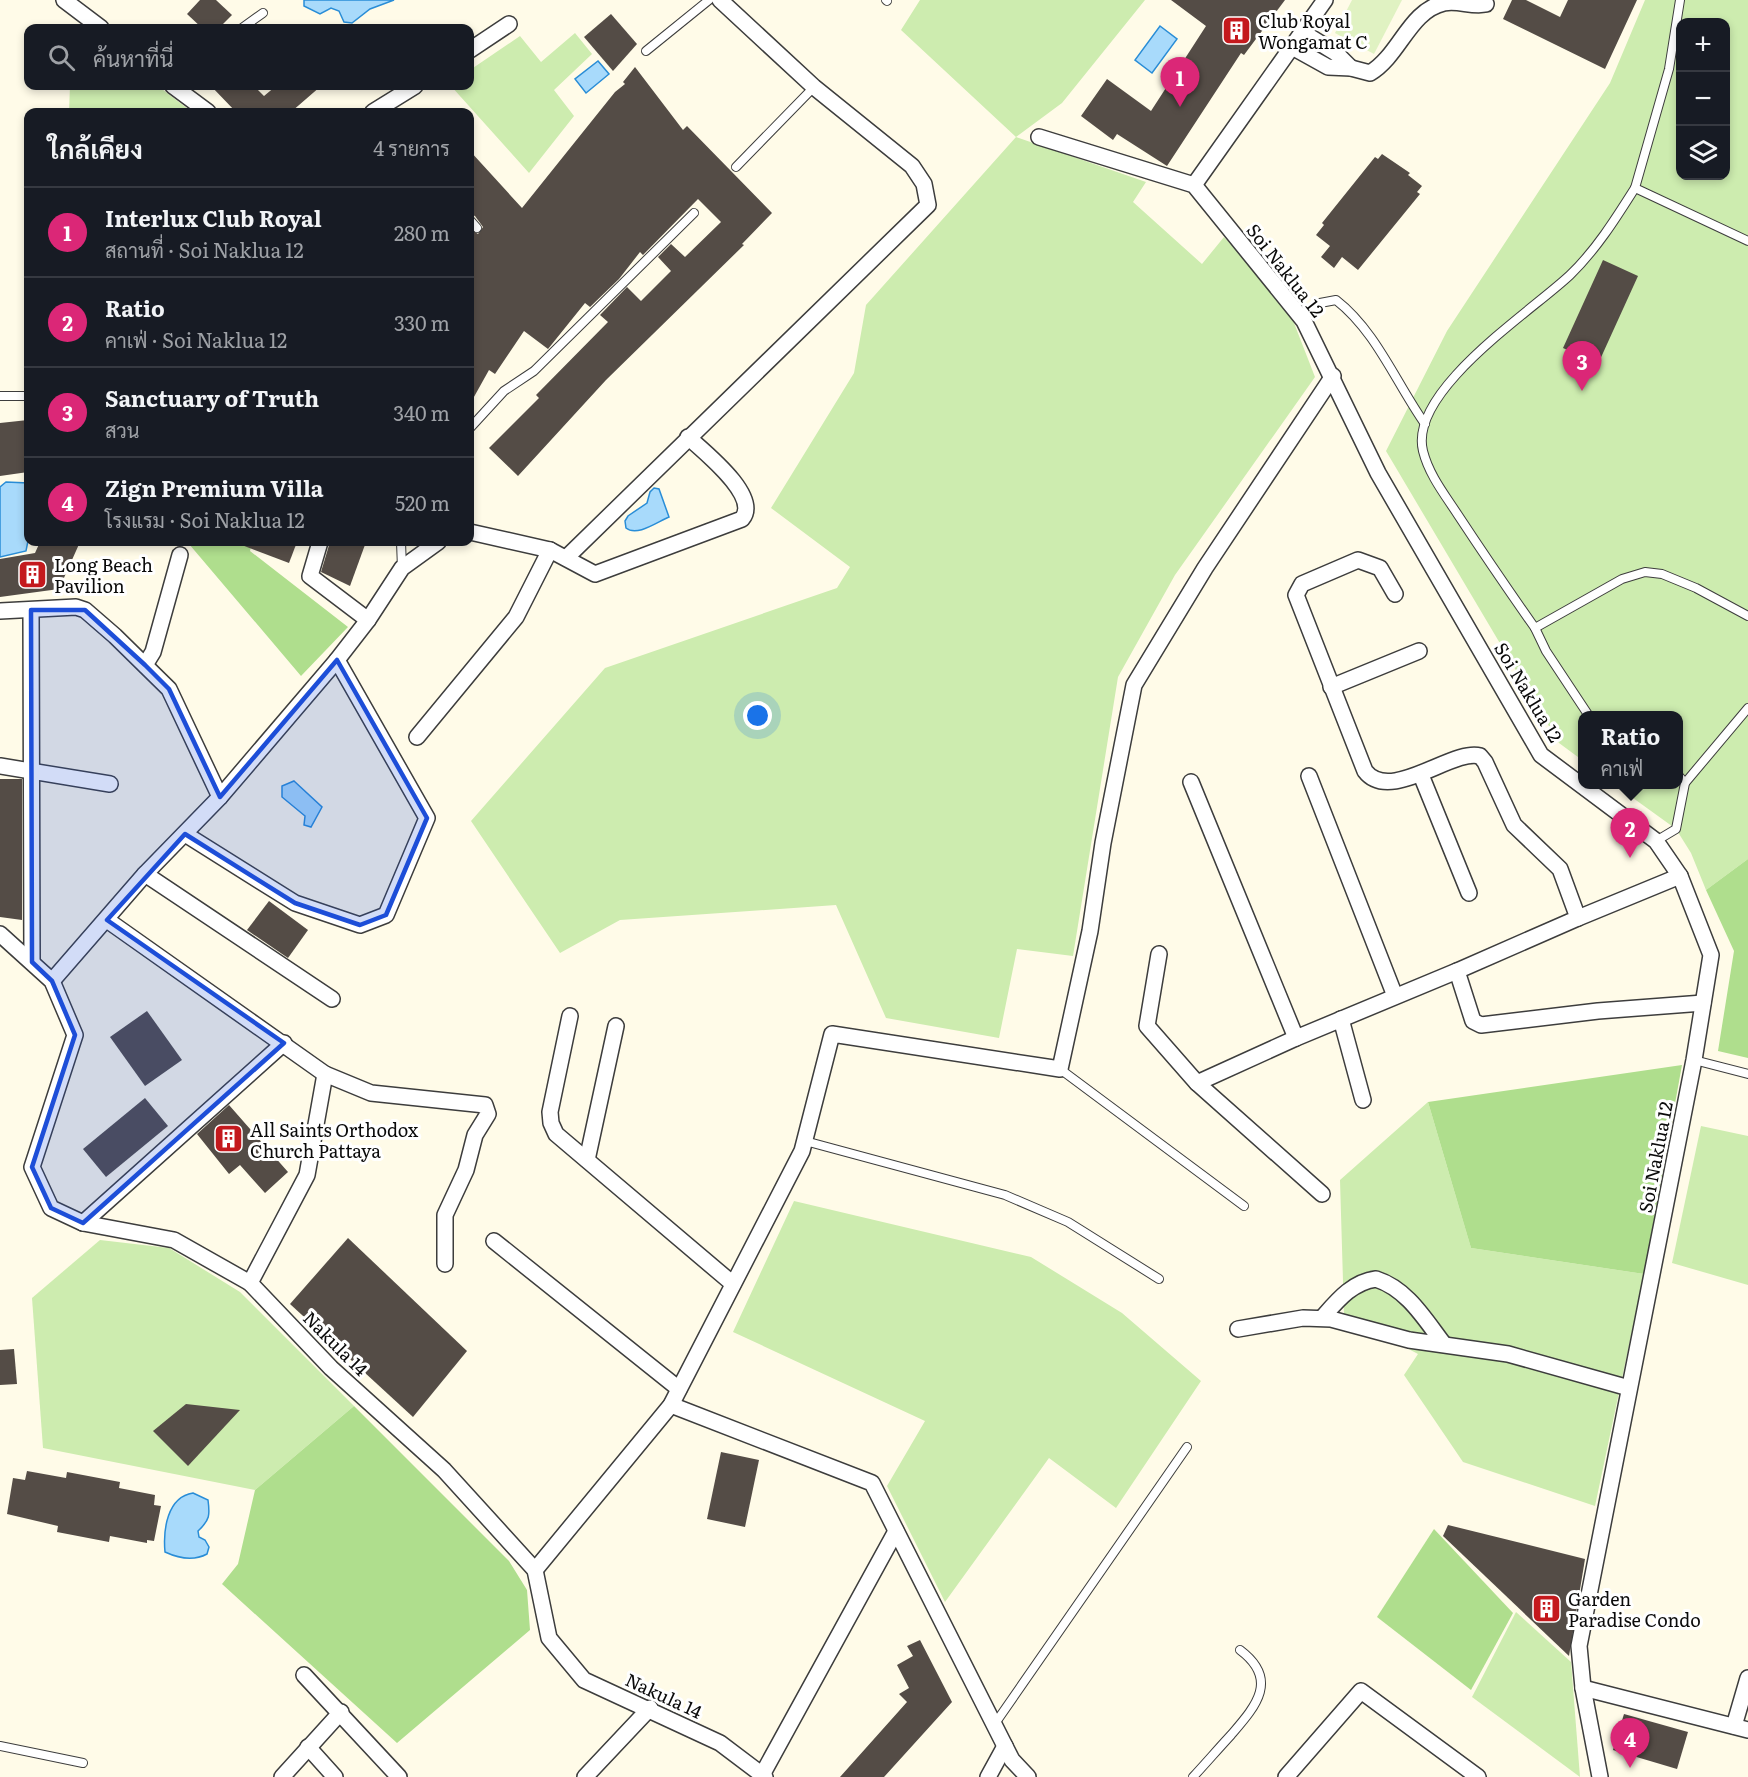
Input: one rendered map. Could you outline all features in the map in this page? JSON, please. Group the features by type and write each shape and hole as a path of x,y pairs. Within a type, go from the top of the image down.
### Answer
{"street":[{"path":"64,0 96,24"},
{"path":"566,558 927,205 924,184 912,166 814,87 720,0"},
{"path":"1039,138 1194,185 1325,0"},
{"path":"1292,47 1328,67 1351,68 1370,73 1383,65 1417,20 1433,7 1451,3 1486,4"},
{"path":"474,47 509,24"},
{"path":"1302,32 1336,53 1351,68"},
{"path":"178,90 203,108"},
{"path":"380,108 409,90"},
{"name":"Soi Naklua 12","path":"1194,185 1300,316 1333,376 1378,473 1541,755 1578,783"},
{"path":"535,1570 671,1405 802,1150 832,1034 1060,1069 1090,931 1103,843 1134,685 1204,568 1333,376"},
{"path":"474,533 550,550 595,574 742,519 746,511 735,481 688,437"},
{"path":"319,546 310,576 368,620"},
{"path":"52,981 145,874 220,797 337,660 368,620 402,568 432,546"},
{"path":"417,737 516,616 550,550"},
{"path":"146,665 153,652 180,555"},
{"path":"1395,594 1380,568 1358,560 1309,580 1298,588 1296,595 1299,608 1369,776 1386,780 1421,775 1469,755 1480,756 1485,762 1514,825 1560,869 1578,918"},
{"path":"0,611 76,606 85,610 169,689 220,797"},
{"path":"31,610 32,962"},
{"path":"1331,687 1419,651"},
{"path":"185,834 295,903 360,925 386,915 426,818 337,660"},
{"path":"0,766 110,784"},
{"path":"1421,775 1469,893"},
{"path":"1309,777 1395,996"},
{"path":"1191,782 1296,1038"},
{"name":"Soi Naklua 12","path":"1586,789 1656,841 1680,876 1711,955 1694,1060 1579,1646 1583,1688 1600,1777"},
{"path":"145,874 332,999"},
{"path":"1197,1083 1296,1038 1680,876"},
{"path":"107,920 325,1074 371,1093 473,1103 488,1108 488,1114 470,1147 466,1170 445,1215 445,1264"},
{"name":"Nakula 14","path":"0,934 52,981 75,1035 33,1167 51,1208 83,1223 174,1240 250,1283 331,1368 444,1470 535,1570 549,1638 584,1680 650,1708 720,1743 764,1776"},
{"path":"1159,954 1147,1026 1197,1083 1322,1194"},
{"path":"1457,971 1471,1016 1476,1024 1481,1025 1598,1011 1703,1003"},
{"path":"570,1016 550,1112 551,1123 556,1134 733,1284"},
{"path":"1341,1019 1363,1100"},
{"path":"587,1160 616,1026"},
{"path":"83,1223 284,1043"},
{"path":"250,1283 307,1174 325,1074"},
{"path":"494,1241 679,1389"},
{"path":"1322,1318 1340,1297 1354,1286 1376,1279 1399,1290 1419,1311 1443,1343"},
{"path":"1238,1329 1283,1320 1322,1318 1351,1323 1409,1340 1508,1353 1629,1388"},
{"path":"671,1405 872,1483 1012,1760 1029,1777"},
{"path":"764,1776 896,1531"},
{"path":"304,1675 341,1712 399,1777"},
{"path":"1583,1688 1741,1728 1748,1678"},
{"path":"1286,1777 1361,1691 1478,1777"},
{"path":"585,1777 650,1708"},
{"path":"282,1777 341,1712"},
{"path":"988,1777 1005,1746"},
{"path":"308,1747 335,1777"}],"lane":[{"path":"646,51 709,0"},
{"path":"1586,711 1546,651 1535,628 1435,480 1423,450 1425,424 1437,399 1470,360 1515,319 1569,276 1593,249 1635,188 1669,69 1680,0"},
{"path":"248,24 263,13"},
{"path":"736,167 814,87"},
{"path":"1635,188 1748,242"},
{"path":"474,424 504,391 534,371 694,213"},
{"path":"474,225 477,228"},
{"path":"1300,316 1320,303 1336,300 1351,312 1380,351 1402,391 1425,424"},
{"path":"0,396 24,396"},
{"path":"401,546 402,568"},
{"path":"1535,628 1622,579 1645,572 1662,574 1696,588 1748,616"},
{"path":"1656,841 1676,829 1685,783 1748,708"},
{"path":"1694,1060 1748,1074"},
{"path":"1060,1069 1244,1206"},
{"path":"805,1141 1005,1195 1068,1222 1159,1279"},
{"path":"994,1725 1187,1447"},
{"path":"1193,1777 1248,1715 1260,1697 1258,1671 1249,1657 1240,1650"},
{"path":"0,1746 83,1763"}],"highlighted area":[{"path":"31,610 85,610 145,665 169,689 220,797 337,660 427,818 386,915 360,925 295,903 185,834 107,920 284,1043 83,1223 51,1208 32,1167 75,1035 52,981 32,962"}],"green space":[{"path":"920,0 1145,0 1062,103 1016,137 901,30"},
{"path":"1352,0 1402,0 1374,54 1335,33"},
{"path":"1645,0 1748,0 1748,859 1706,890 1691,853 1676,829 1621,789 1683,789 1683,711 1578,711 1578,757 1559,743 1386,451 1447,331 1610,83"},
{"path":"575,33 592,54 554,90 574,116 529,173 474,112 474,108 471,108 455,90 474,90 474,67 520,36 541,62"},
{"path":"70,90 163,90 187,108 69,108"},
{"path":"1016,137 1146,182 1133,202 1202,264 1224,237 1287,305 1315,377 1175,575 1118,677 1073,956 1017,949 999,1038 886,1018 836,905 620,920 560,953 471,821 605,668 837,588 850,567 771,508 854,373 866,305"},
{"path":"191,546 251,546 250,551 348,627 301,676"},
{"path":"1748,859 1748,1058 1718,1051 1734,951 1706,890"},
{"path":"1682,1065 1644,1274 1471,1248 1428,1102"},
{"path":"1428,1102 1471,1248 1644,1274 1595,1506 1463,1462 1404,1375 1418,1354 1344,1315 1340,1180"},
{"path":"1701,1126 1748,1136 1748,1285 1672,1263"},
{"path":"794,1201 1031,1257 1122,1313 1201,1381 1116,1508 1049,1458 945,1602 887,1486 925,1421 733,1332"},
{"path":"100,1240 169,1248 240,1292 354,1406 255,1490 43,1448 32,1298"},
{"path":"354,1406 509,1561 527,1590 530,1630 397,1743 222,1584 238,1564 255,1490"},
{"path":"1434,1529 1513,1613 1471,1690 1377,1617"},
{"path":"1516,1612 1571,1662 1580,1777 1472,1697"}],"water":[{"path":"304,0 394,0 370,9 352,23 344,22 339,11 331,8 320,14 304,6"},
{"path":"1160,26 1177,39 1152,73 1135,60"},
{"path":"598,61 609,74 586,93 575,79"},
{"path":"6,482 24,483 24,546 27,546 26,551 0,557 0,487"},
{"path":"654,488 659,489 669,517 641,530 626,528 625,521 628,516 647,503 650,492"},
{"path":"294,781 322,807 311,827 304,825 305,816 282,797 282,786"},
{"path":"193,1493 208,1500 208,1517 198,1531 199,1537 205,1540 209,1547 207,1554 191,1558 165,1552 168,1516 177,1501"}],"building":[{"path":"200,0 216,0 232,15 223,24 198,24 187,14"},
{"path":"1171,0 1285,0 1244,55 1241,53 1167,166 1117,134 1113,140 1081,116 1107,79 1151,111 1206,26"},
{"path":"1512,0 1526,0 1560,17 1568,0 1637,0 1605,69 1503,19"},
{"path":"611,14 637,44 613,71 584,37"},
{"path":"635,67 683,130 687,126 772,213 742,244 744,245 606,380 518,476 489,448 539,398 536,395 608,322 600,315 627,287 641,301 671,271 658,257 671,244 685,257 721,222 698,199 643,255 640,252 619,279 590,307 585,303 548,349 524,331 495,374 489,370 474,397 474,232 478,234 483,227 474,216 474,155 522,208 615,92 625,84 623,82"},
{"path":"215,90 258,90 264,96 271,90 316,90 296,108 232,108"},
{"path":"1382,154 1410,173 1408,175 1422,186 1417,192 1420,194 1358,270 1342,257 1334,268 1321,257 1330,246 1316,235 1324,225 1322,223 1375,157 1378,159"},
{"path":"1603,260 1638,276 1598,364 1563,348"},
{"path":"24,420 24,473 0,476 0,423"},
{"name":"Long Beach Pavilion","path":"38,546 78,546 59,589 0,597 0,559 35,553"},
{"path":"244,546 295,546 289,563"},
{"path":"329,546 365,546 350,586 321,572"},
{"path":"0,779 22,779 22,920 0,917"},
{"path":"269,901 308,930 288,958 247,930"},
{"path":"147,1011 182,1060 145,1086 110,1037"},
{"path":"145,1098 168,1126 106,1177 83,1149"},
{"name":"All Saints Orthodox Church Pattaya","path":"229,1105 288,1172 265,1193 240,1165 229,1174 197,1134"},
{"path":"348,1238 467,1351 413,1417 290,1304"},
{"path":"14,1349 17,1384 0,1385 0,1350"},
{"path":"186,1404 240,1410 188,1466 153,1431"},
{"path":"721,1452 759,1460 745,1527 707,1519"},
{"path":"27,1471 66,1478 67,1472 120,1482 119,1488 155,1495 154,1505 161,1506 154,1541 147,1540 147,1543 110,1536 109,1542 57,1532 58,1526 7,1514 13,1478 25,1480"},
{"name":"Garden Paradise Condo","path":"1448,1525 1585,1559 1569,1656 1443,1536"},
{"path":"920,1640 952,1702 884,1777 840,1777 907,1702 899,1694 909,1688 897,1665 913,1656 907,1646"},
{"path":"1624,1714 1688,1732 1677,1769 1613,1750"}],"place":[{"name":"Club Royal Wongamat C","path":"1237,30"},
{"name":"Interlux Club Royal","path":"1180,107"},
{"name":"Sanctuary of Truth","path":"1582,391"},
{"name":"Long Beach Pavilion","path":"33,574"},
{"name":"Ratio","path":"1630,858"},
{"name":"All Saints Orthodox Church Pattaya","path":"229,1139"},
{"name":"Garden Paradise Condo","path":"1547,1608"},
{"name":"Zign Premium Villa","path":"1630,1768"}]}
